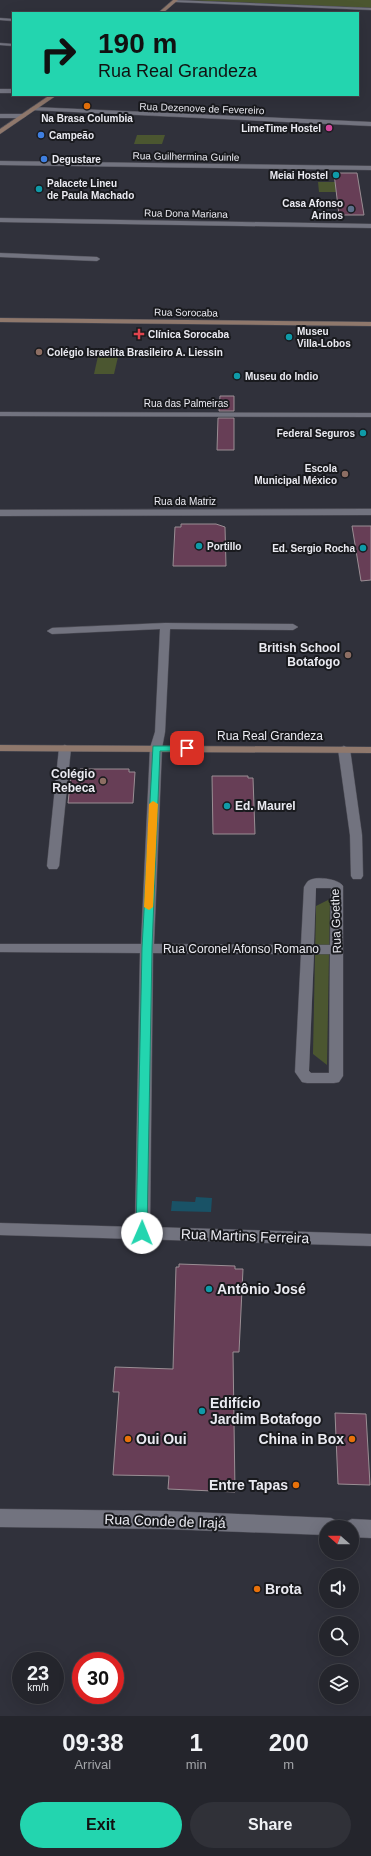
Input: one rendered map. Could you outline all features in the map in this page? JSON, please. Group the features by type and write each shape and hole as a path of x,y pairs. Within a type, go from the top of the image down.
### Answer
{"main road":[{"path":"161,12 175,0"},
{"path":"0,132 52,96"},
{"name":"Rua Sorocaba","path":"0,320 371,324"},
{"name":"Rua Real Grandeza","path":"0,748 371,750"}],"street":[{"path":"175,0 371,9"},
{"path":"0,19 12,20"},
{"path":"0,44 12,45"},
{"path":"0,91 12,91"},
{"name":"Rua Dezenove de Fevereiro","path":"33,109 371,124"},
{"path":"0,116 23,116"},
{"name":"Rua Guilhermina Guinle","path":"0,164 371,168"},
{"name":"Rua Dona Mariana","path":"0,220 371,226"},
{"path":"0,255 98,259"},
{"name":"Rua das Palmeiras","path":"0,414 371,415"},
{"name":"Rua da Matriz","path":"0,513 371,512"},
{"path":"142,1233 147,948 156,748 160,732 165,626"},
{"path":"52,631 165,626 293,627"},
{"path":"53,866 65,748"},
{"path":"344,749 356,835 357,876"},
{"name":"Rua Goethe","path":"313,883 334,884 337,886 337,950 336,1076 334,1078 307,1078 302,1072 308,950 310,887 313,883"},
{"name":"Rua Coronel Afonso Romano","path":"0,948 337,950"},
{"name":"Rua Martins Ferreira","path":"0,1229 371,1240"},
{"name":"Rua Conde de Irajá","path":"0,1518 165,1520 319,1526"},
{"path":"359,1528 371,1529"}],"green space":[{"path":"183,0 371,0 371,8"},
{"path":"137,135 165,135 162,144 134,144"},
{"path":"318,182 335,182 336,192 319,192"},
{"path":"98,356 118,357 114,374 94,374"},
{"path":"330,899 327,1065 313,1054 316,906"}],"water":[{"path":"196,1197 212,1198 211,1212 171,1211 172,1201 195,1202"}],"building":[{"path":"334,173 357,173 364,215 339,215"},
{"path":"220,396 234,396 234,411 219,411"},
{"path":"218,418 234,418 234,450 217,450"},
{"name":"Portillo","path":"181,524 216,524 225,527 226,566 173,566 175,527 181,527"},
{"name":"Ed. Sergio Rocha","path":"352,526 371,526 371,580 361,581"},
{"name":"Colégio Rebeca","path":"80,769 129,769 129,772 135,772 133,803 68,803 71,775 79,775"},
{"name":"Ed. Maurel","path":"212,776 248,776 248,778 253,778 255,834 213,834"},
{"path":"179,1264 235,1266 235,1269 243,1269 239,1352 233,1352 235,1492 168,1489 169,1476 113,1475 119,1392 113,1392 115,1367 173,1369 176,1267 179,1267"},
{"name":"China in Box","path":"335,1413 366,1414 370,1485 338,1484"}],"slow traffic":[{"path":"149,907 153,804"}],"place":[{"name":"Na Brasa Columbia","path":"87,106"},
{"name":"LimeTime Hostel","path":"329,128"},
{"name":"Campeão","path":"41,135"},
{"name":"Degustare","path":"44,159"},
{"name":"Meiai Hostel","path":"336,175"},
{"name":"Palacete Lineu de Paula Machado","path":"39,189"},
{"name":"Casa Afonso Arinos","path":"351,209"},
{"name":"Clínica Sorocaba","path":"139,334"},
{"name":"Museu Villa-Lobos","path":"289,337"},
{"name":"Colégio Israelita Brasileiro A. Liessin","path":"39,352"},
{"name":"Museu do Indio","path":"237,376"},
{"name":"Federal Seguros","path":"363,433"},
{"name":"Escola Municipal México","path":"345,474"},
{"name":"Portillo","path":"199,546"},
{"name":"Ed. Sergio Rocha","path":"363,548"},
{"name":"British School Botafogo","path":"348,655"},
{"name":"Colégio Rebeca","path":"103,781"},
{"name":"Ed. Maurel","path":"227,806"},
{"name":"Antônio José","path":"209,1289"},
{"name":"Edifício Jardim Botafogo","path":"202,1411"},
{"name":"Oui Oui","path":"128,1439"},
{"name":"China in Box","path":"352,1439"},
{"name":"Entre Tapas","path":"296,1485"},
{"name":"Brota","path":"257,1589"}],"route":[{"path":"142,1233 147,948 156,748 187,748"}]}
